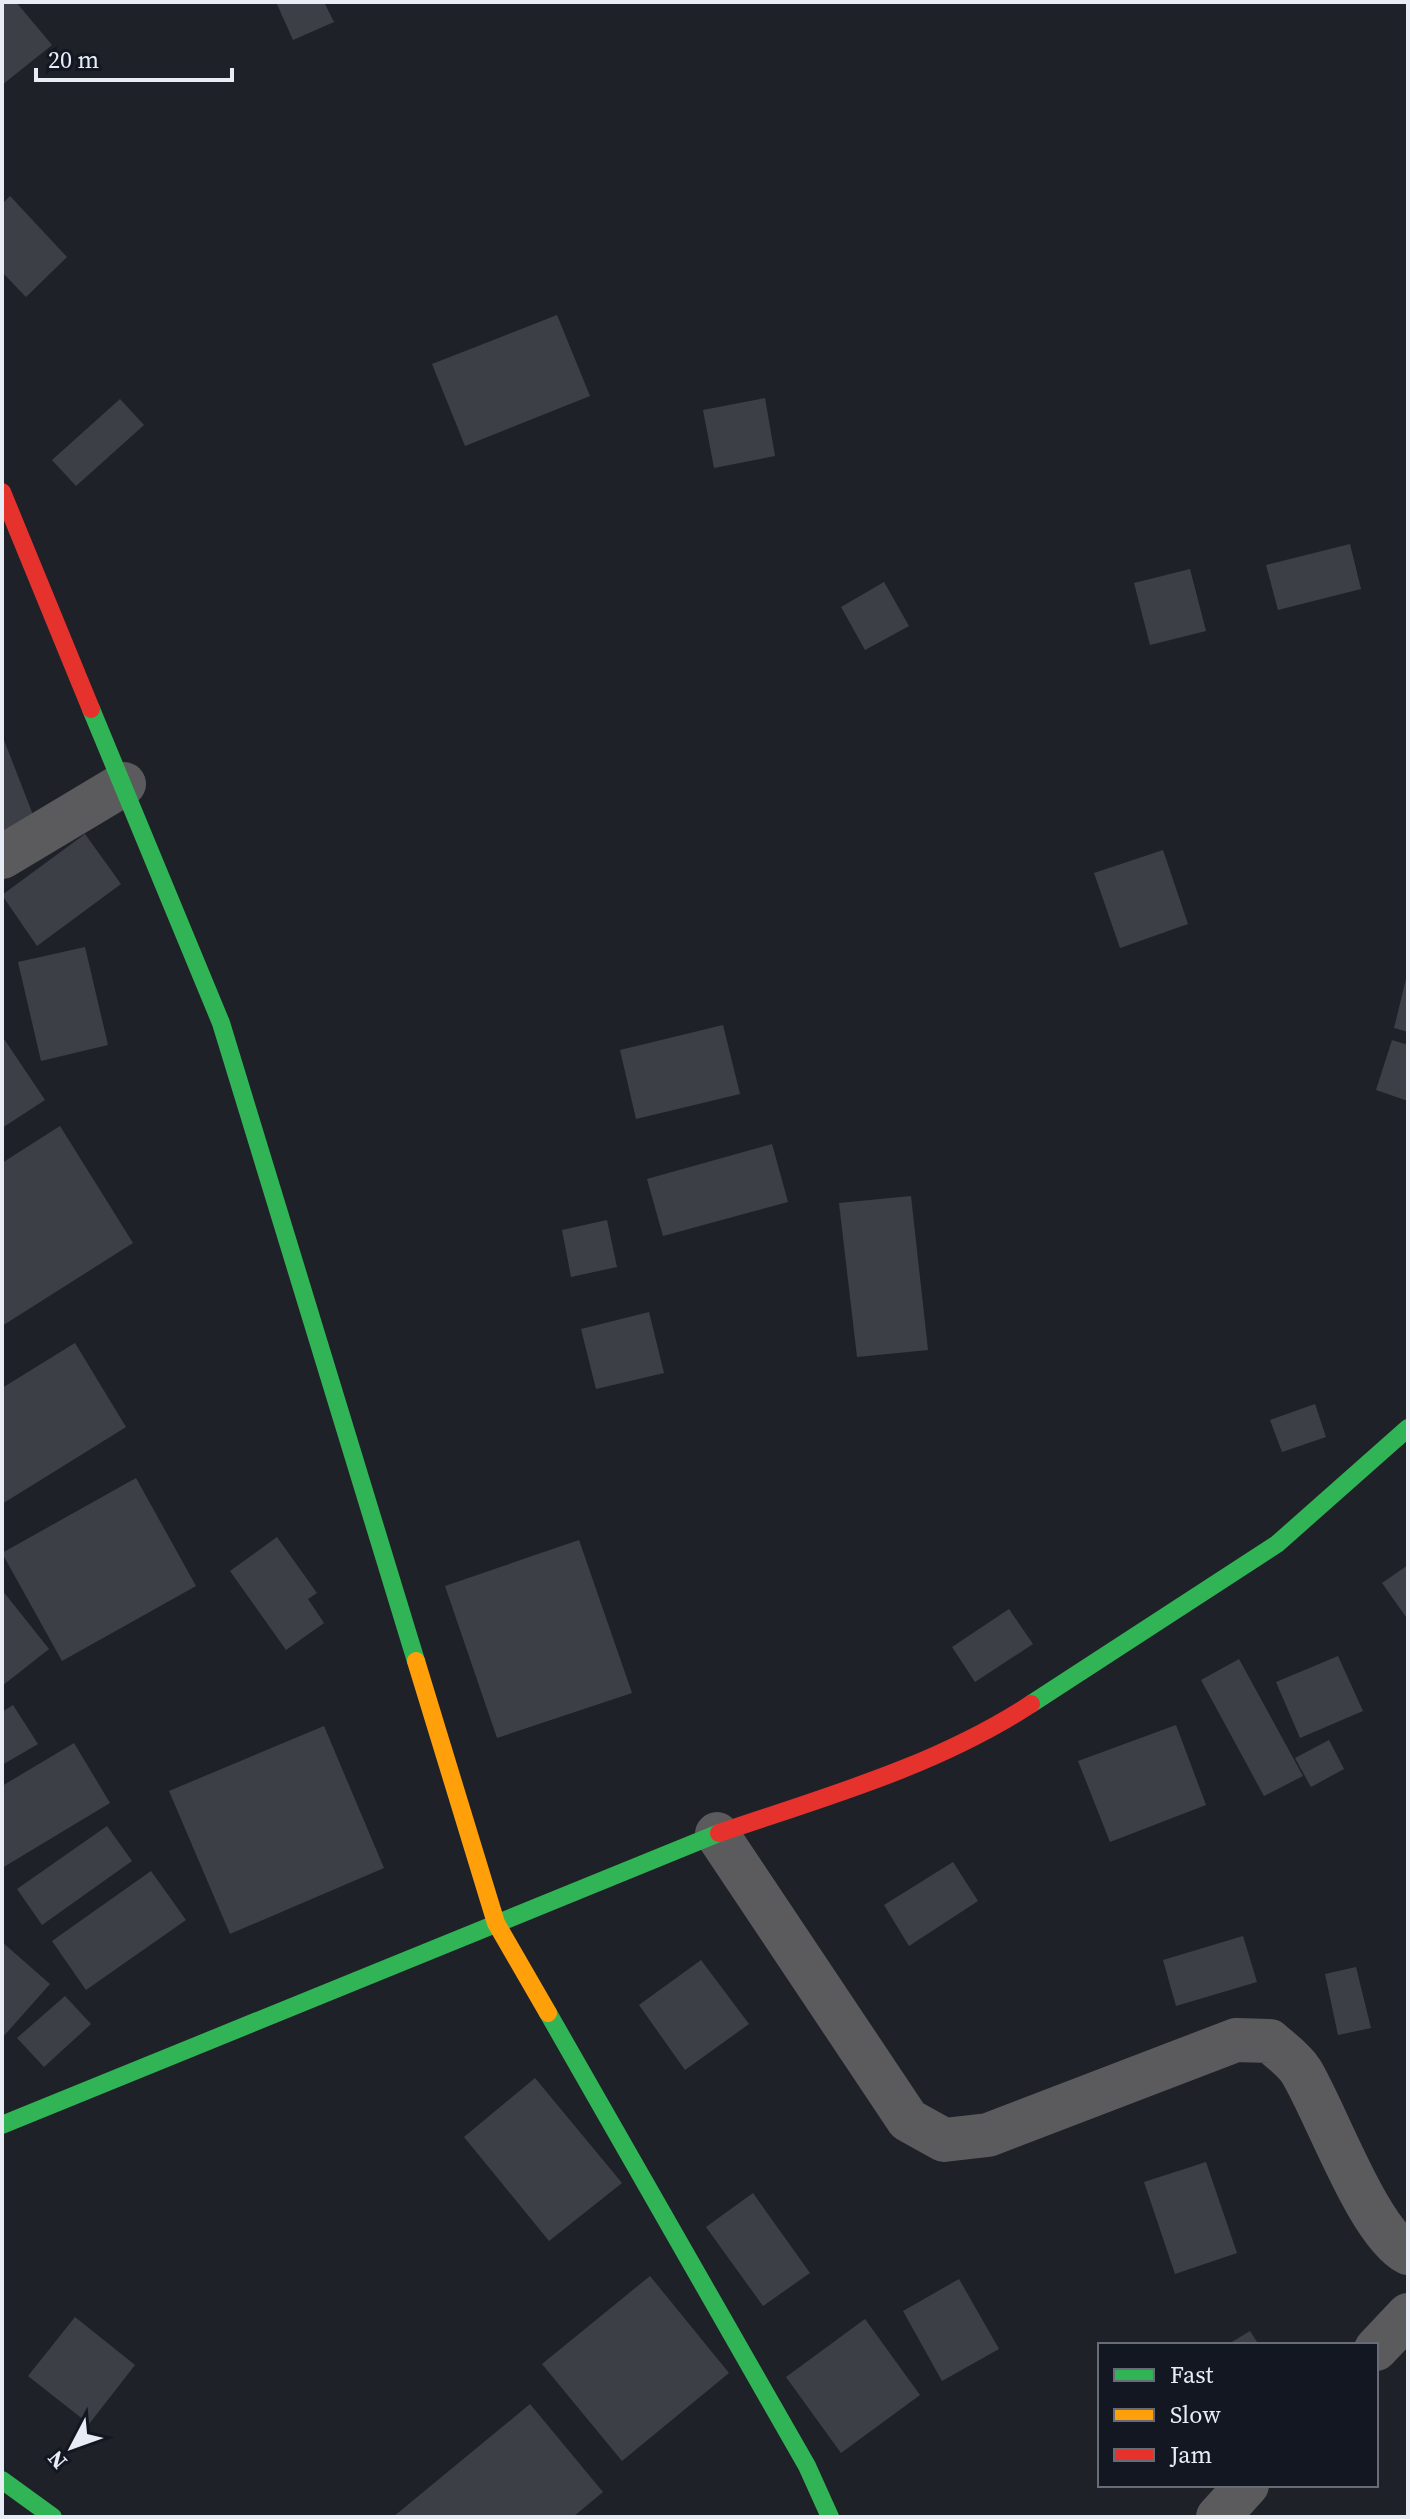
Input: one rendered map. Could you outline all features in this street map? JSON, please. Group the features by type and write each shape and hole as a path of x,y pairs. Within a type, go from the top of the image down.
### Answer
{"street":[{"path":"2,492 221,1023 496,1923 807,2466 830,2517"},
{"path":"2,857 124,784"},
{"path":"2,2125 717,1834 888,1776 993,1729 1277,1544 1408,1428"},
{"path":"717,1834 908,2120 944,2140 988,2135 1236,2040 1270,2041 1299,2068 1378,2223 1397,2247 1408,2253"},
{"path":"1378,2347 1408,2315"},
{"path":"2,2480 53,2517"},
{"path":"1218,2517 1245,2487"}],"building":[{"path":"4,2 16,2 52,45 2,85"},
{"path":"276,2 324,2 334,22 293,40"},
{"path":"10,196 67,257 26,297 2,272 2,204"},
{"path":"557,315 590,396 465,446 432,364"},
{"path":"765,398 775,456 714,468 703,410"},
{"path":"120,399 144,425 76,486 52,460"},
{"path":"1350,544 1361,589 1278,610 1266,565"},
{"path":"1190,569 1206,631 1150,645 1134,583"},
{"path":"884,582 909,626 865,650 841,607"},
{"path":"2,735 35,820 2,833"},
{"path":"85,834 121,884 37,946 2,895"},
{"path":"1163,850 1188,924 1120,948 1094,873"},
{"path":"85,947 108,1045 41,1061 18,962"},
{"path":"1408,975 1408,1032 1394,1028"},
{"path":"723,1025 740,1094 636,1119 620,1050"},
{"path":"2,1036 45,1100 2,1128"},
{"path":"1392,1040 1408,1045 1408,1101 1376,1090"},
{"path":"60,1126 133,1243 2,1326 2,1163"},
{"path":"772,1144 788,1202 663,1236 647,1179"},
{"path":"911,1196 928,1350 857,1357 839,1203"},
{"path":"607,1220 617,1267 571,1277 562,1230"},
{"path":"649,1312 664,1373 596,1389 581,1329"},
{"path":"75,1343 126,1427 2,1504 2,1388"},
{"path":"1315,1404 1326,1437 1282,1452 1270,1420"},
{"path":"136,1478 196,1586 62,1661 2,1553"},
{"path":"277,1537 317,1593 308,1599 324,1623 286,1650 230,1571"},
{"path":"579,1540 632,1693 497,1738 445,1586"},
{"path":"1408,1565 1408,1615 1406,1617 1382,1583"},
{"path":"2,1590 49,1649 2,1686"},
{"path":"1009,1609 1033,1644 975,1682 952,1647"},
{"path":"1338,1656 1363,1711 1300,1738 1276,1682"},
{"path":"1239,1659 1303,1776 1264,1796 1201,1680"},
{"path":"13,1705 38,1744 2,1765 2,1712"},
{"path":"1176,1725 1206,1805 1110,1842 1078,1761"},
{"path":"324,1726 384,1868 230,1934 169,1791"},
{"path":"1329,1740 1344,1769 1311,1787 1295,1758"},
{"path":"74,1743 110,1803 2,1868 2,1786"},
{"path":"107,1826 132,1861 42,1925 17,1889"},
{"path":"953,1862 978,1901 909,1946 884,1905"},
{"path":"151,1871 186,1920 86,1990 52,1941"},
{"path":"1243,1936 1257,1982 1176,2006 1163,1960"},
{"path":"2,1942 50,1984 2,2038"},
{"path":"701,1960 749,2024 685,2070 639,2005"},
{"path":"1356,1967 1371,2028 1338,2035 1325,1974"},
{"path":"65,1996 91,2024 44,2067 17,2038"},
{"path":"535,2078 622,2183 549,2241 464,2137"},
{"path":"1206,2162 1237,2253 1175,2274 1144,2182"},
{"path":"753,2193 810,2273 763,2306 706,2227"},
{"path":"650,2276 729,2373 622,2461 542,2364"},
{"path":"959,2279 999,2349 942,2381 903,2311"},
{"path":"75,2317 135,2365 89,2424 28,2376"},
{"path":"865,2319 920,2395 841,2453 786,2377"},
{"path":"1250,2331 1258,2343 1230,2343"},
{"path":"530,2404 603,2492 573,2517 393,2517"}],"traffic: fast":[{"path":"91,709 221,1023 416,1661"},
{"path":"1031,1704 1277,1544 1408,1428"},
{"path":"2,2125 719,1833"},
{"path":"548,2013 807,2466 830,2517"},
{"path":"2,2480 53,2517"}],"traffic: slow":[{"path":"416,1661 496,1923 548,2013"}],"traffic: jam":[{"path":"2,492 91,709"},
{"path":"719,1833 918,1763 995,1726 1031,1704"}]}
